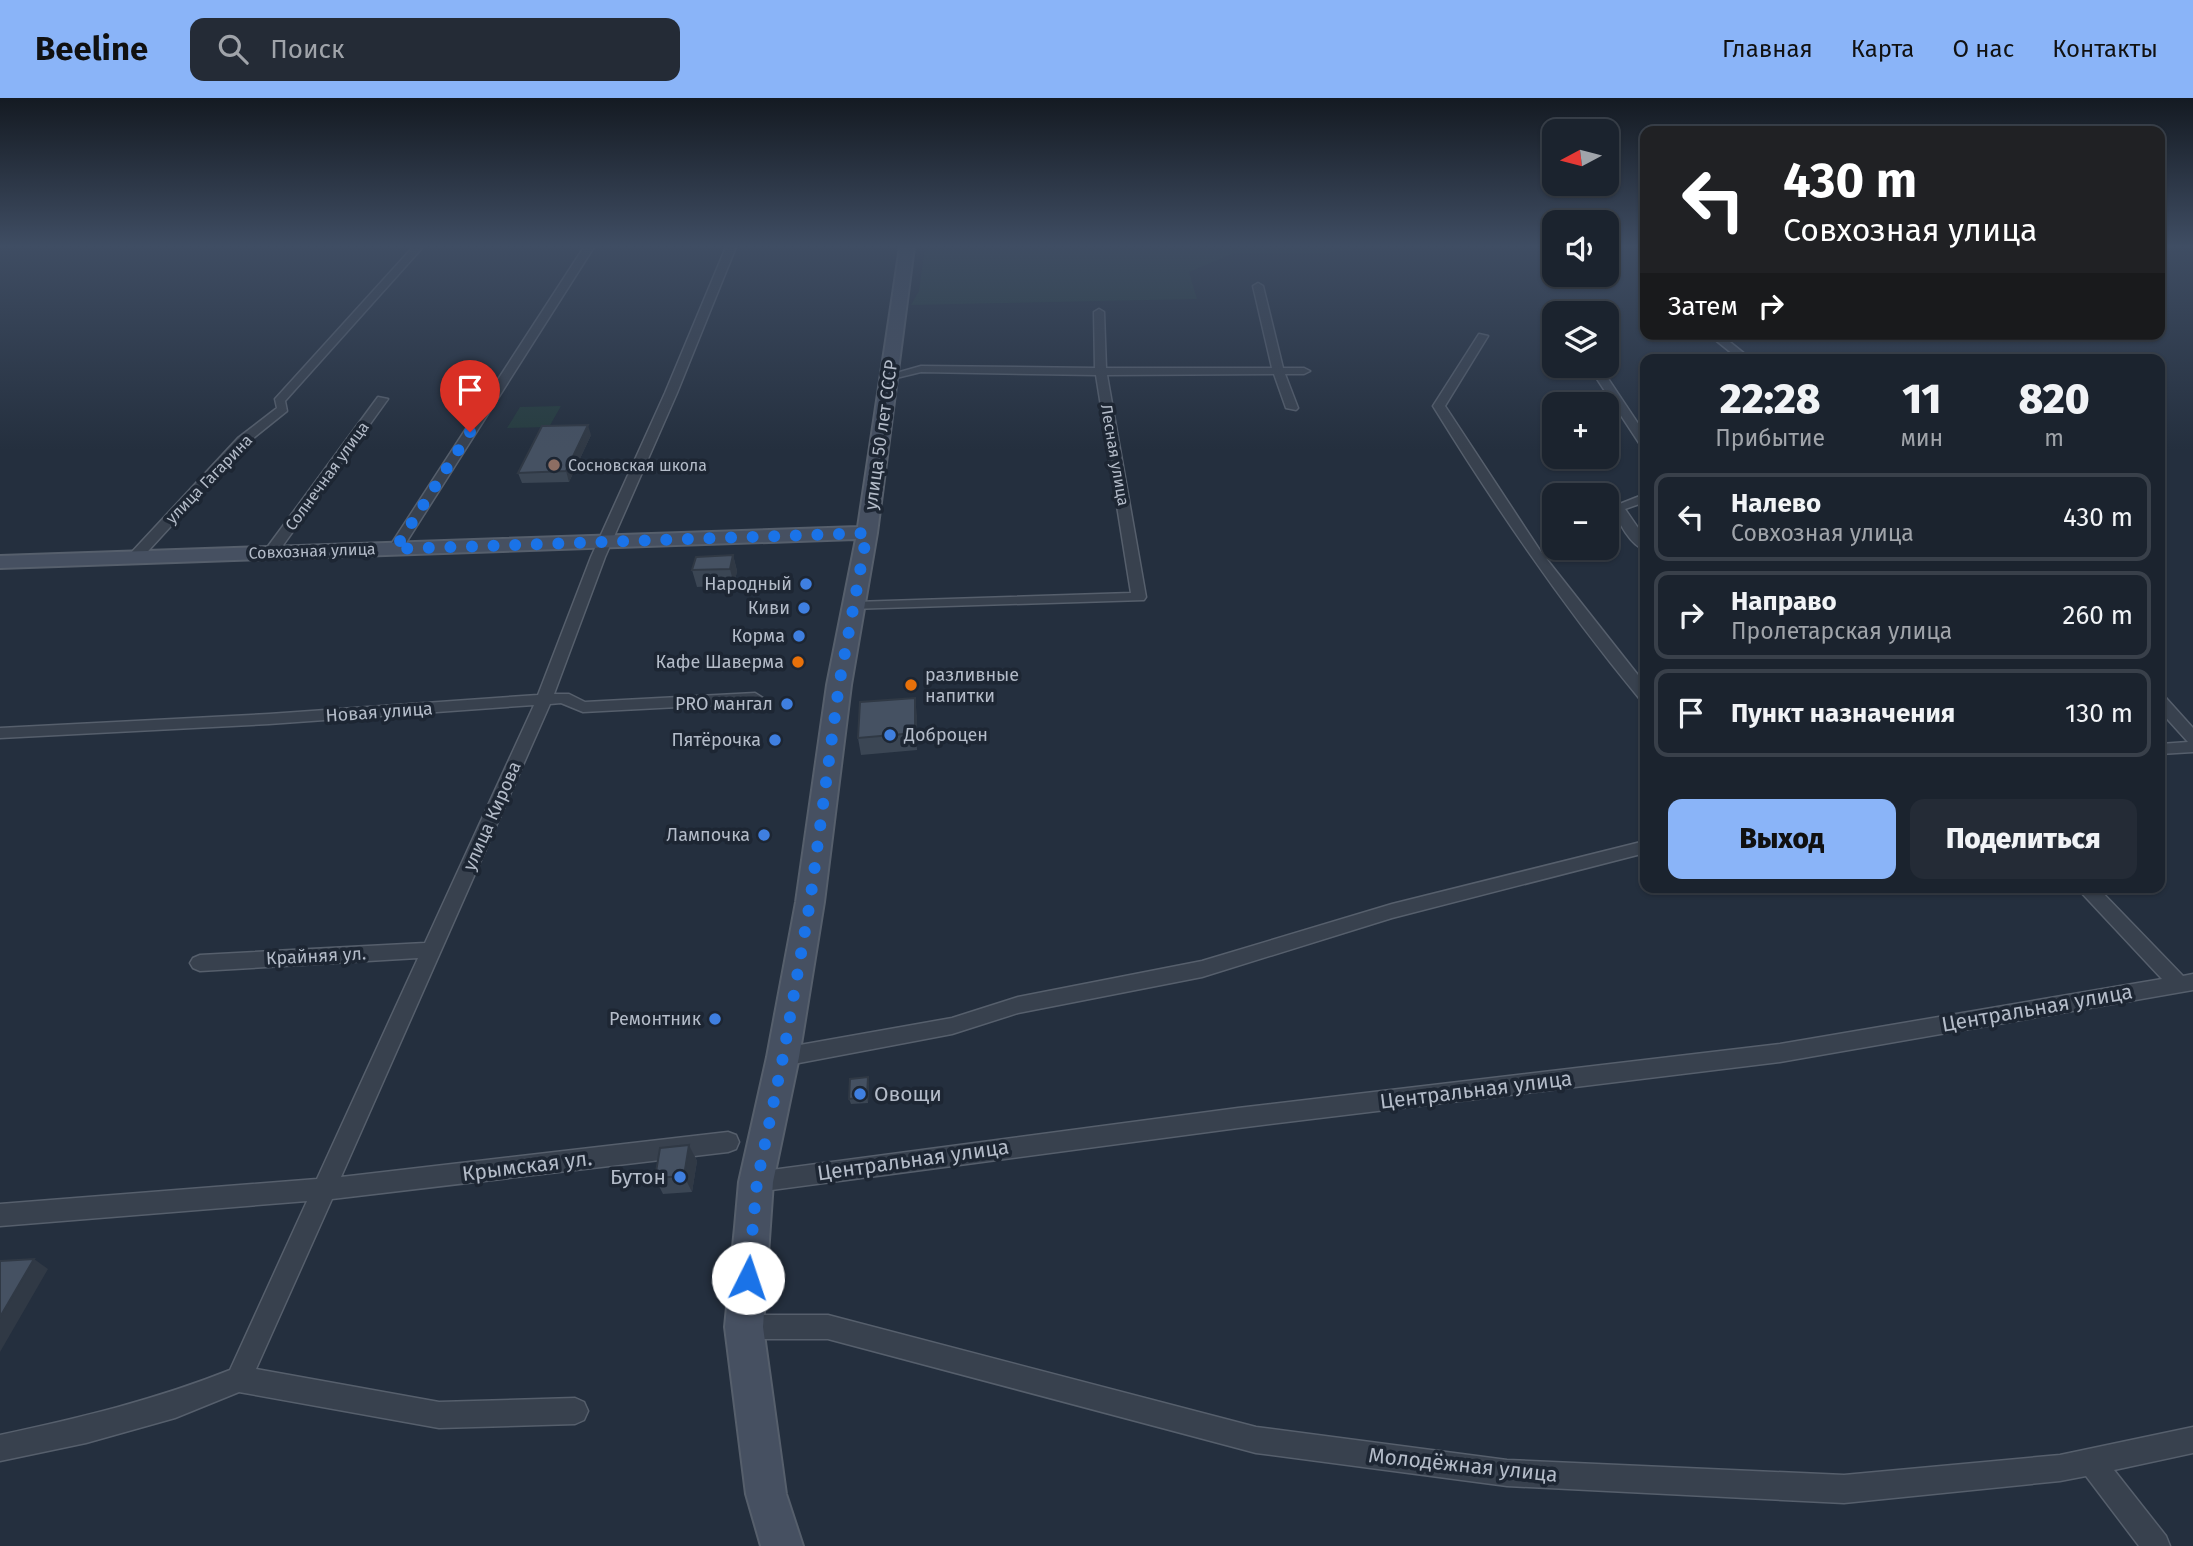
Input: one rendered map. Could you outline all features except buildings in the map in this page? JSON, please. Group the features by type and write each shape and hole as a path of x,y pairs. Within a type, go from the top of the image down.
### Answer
{"main road":[{"name":"улица 50 лет СССР","path":"782,1546 766,1494 744,1328 757,1182 783,1057 810,902 839,685 867,533 897,315"},
{"name":"Совхозная улица","path":"134,558 867,533"},
{"path":"0,562 134,558"}],"street":[{"name":"улица Гагарина","path":"134,558 242,441 283,409 279,401 357,315"},
{"path":"395,549 546,315"},
{"name":"улица Кирова","path":"239,1379 544,700 604,542 703,315"},
{"name":"Лесная улица","path":"855,606 1139,597 1101,372 1099,315"},
{"path":"1265,315 1278,371 1292,408"},
{"path":"1483,336 1439,407 1503,510 1597,638 1640,688"},
{"path":"1721,340 1739,354"},
{"path":"888,377 921,369 1304,371"},
{"path":"1603,380 1640,436"},
{"name":"Солнечная улица","path":"271,552 383,399"},
{"path":"1640,500 1618,507 1619,513 1640,540"},
{"name":"Новая улица","path":"0,733 269,719 563,698 583,707 755,698"},
{"path":"2165,707 2193,738"},
{"path":"2165,748 2193,747"},
{"path":"783,1057 952,1026 1018,1005 1202,969 1392,911 1640,848"},
{"path":"2091,893 2186,983"},
{"name":"Крайняя ул.","path":"200,963 432,950"},
{"name":"Центральная улица","path":"757,1182 1021,1145 1780,1053 2186,983"},
{"name":"Крымская ул.","path":"0,1215 326,1189 728,1142"},
{"name":"Молодёжная улица","path":"744,1328 828,1326 1256,1440 1507,1474 1844,1489 2060,1468 2193,1440"},
{"path":"0,1448 86,1430 175,1405 239,1379 439,1415 575,1411"},
{"path":"2090,1461 2156,1546"}],"green space":[{"path":"561,406 549,427 507,428 520,407"}],"place":[{"name":"Сосновская школа","path":"554,465"},
{"name":"Народный","path":"806,584"},
{"name":"Киви","path":"804,608"},
{"name":"Корма","path":"799,636"},
{"name":"Кафе Шаверма","path":"798,662"},
{"name":"разливные напитки","path":"911,685"},
{"name":"PRO мангал","path":"787,704"},
{"name":"Доброцен","path":"890,735"},
{"name":"Пятёрочка","path":"775,740"},
{"name":"Лампочка","path":"764,835"},
{"name":"Ремонтник","path":"715,1019"},
{"name":"Овощи","path":"860,1094"},
{"name":"Бутон","path":"680,1177"}],"route":[{"path":"470,432 395,549 867,533 839,685 810,902 783,1057 757,1182 748,1278"}]}
